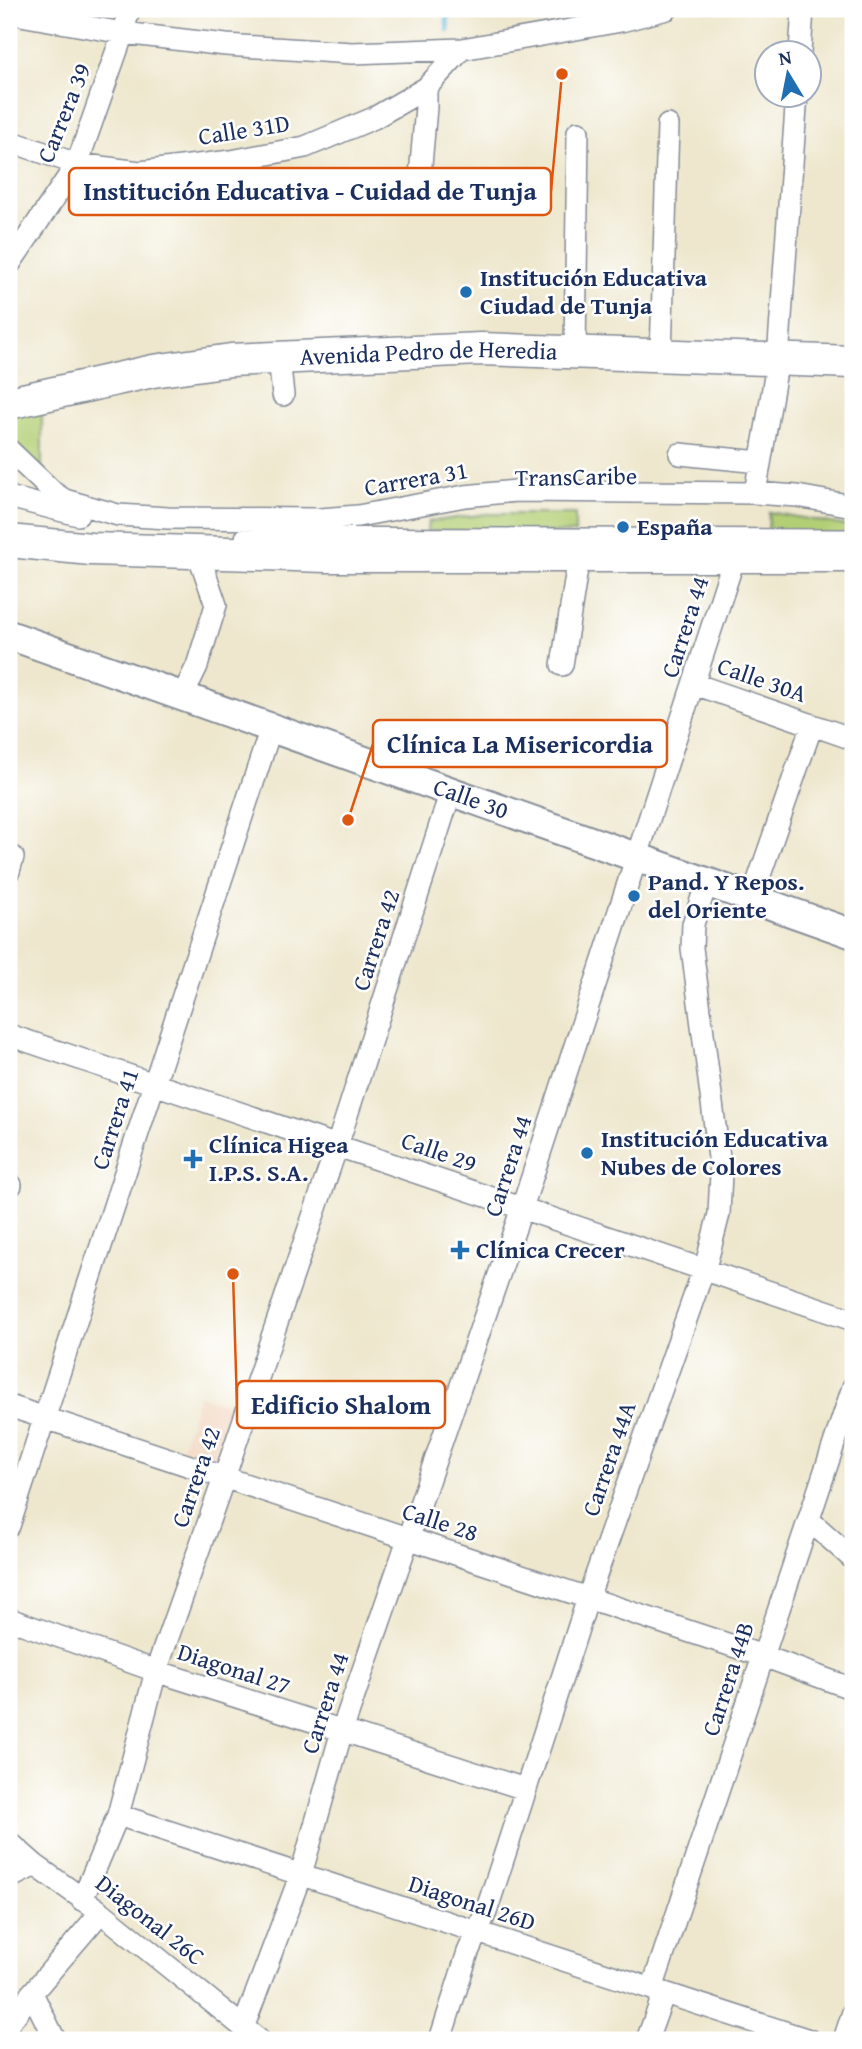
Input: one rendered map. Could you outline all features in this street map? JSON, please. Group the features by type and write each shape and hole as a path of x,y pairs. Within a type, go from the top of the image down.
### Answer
{"highway":[{"name":"Avenida Pedro de Heredia","path":"9,403 184,365 279,357 459,349 853,362"},
{"path":"9,541 91,549 327,556 853,556"}],"main road":[{"name":"Calle 30","path":"9,635 853,933"}],"street":[{"name":"Carrera 39","path":"9,265 77,164 129,9"},
{"path":"9,13 123,33 226,45 352,54 462,49 621,21 667,9"},
{"path":"801,38 803,9"},
{"name":"Calle 31D","path":"9,141 77,164 140,172 231,161 305,147 374,118 426,88 462,49"},
{"path":"419,188 426,88"},
{"path":"755,493 778,359 796,108"},
{"path":"662,355 668,125"},
{"path":"575,352 578,132"},
{"path":"279,357 283,395"},
{"name":"Carrera 31","path":"9,450 54,493 65,500 118,515 168,519 320,519 358,516 475,494 516,491 755,493 797,496 853,506"},
{"path":"680,454 760,462"},
{"name":"TransCaribe","path":"9,497 108,523 131,526 312,529 494,505 571,503 763,504 807,508 853,518"},
{"path":"9,526 129,538 853,540"},
{"path":"182,696 197,666 216,605 198,553"},
{"path":"562,665 579,556"},
{"name":"Carrera 44","path":"251,2034 342,1731 522,1208 735,556"},
{"name":"Calle 30A","path":"694,684 853,739"},
{"path":"752,898 811,724"},
{"name":"Carrera 41","path":"9,1526 271,728"},
{"name":"Carrera 42","path":"82,1900 118,1815 156,1671 337,1146 451,791"},
{"name":"Carrera 44A","path":"440,2040 588,1598 703,1270 719,1214 721,1189 692,948 693,924 707,882"},
{"name":"Calle 29","path":"9,1035 853,1320"},
{"name":"Carrera 44B","path":"647,2040 658,1991 763,1656 853,1387"},
{"name":"Calle 28","path":"9,1406 763,1656 853,1689"},
{"path":"809,1520 853,1559"},
{"name":"Diagonal 27","path":"9,1619 156,1671 525,1789"},
{"name":"Diagonal 26D","path":"118,1815 809,2040"},
{"name":"Diagonal 26C","path":"9,1842 35,1865 101,1912 251,2034"},
{"path":"9,1878 35,1865"},
{"path":"9,2023 101,1912"},
{"path":"32,1993 55,2040"},
{"path":"844,2040 853,2012"}],"shaded area":[{"path":"199,1395 231,1405 214,1459 181,1449"}],"green space":[{"path":"42,405 42,471 9,439 9,414"},
{"path":"769,512 853,527 853,535 768,533"},
{"path":"487,514 575,514 575,533 427,531 428,522"}],"waterway":[{"path":"446,9 448,30"}],"place":[{"name":"Institución Educativa - Cuidad de Tunja","path":"562,74"},
{"name":"Institución Educativa Ciudad de Tunja","path":"466,292"},
{"name":"España","path":"623,527"},
{"name":"Clínica La Misericordia","path":"348,820"},
{"name":"Pand. Y Repos. del Oriente","path":"634,896"},
{"name":"Institución Educativa Nubes de Colores","path":"587,1153"},
{"name":"Clínica Higea I.P.S. S.A.","path":"193,1159"},
{"name":"Clínica Crecer","path":"460,1250"},
{"name":"Edificio Shalom","path":"233,1274"}]}
